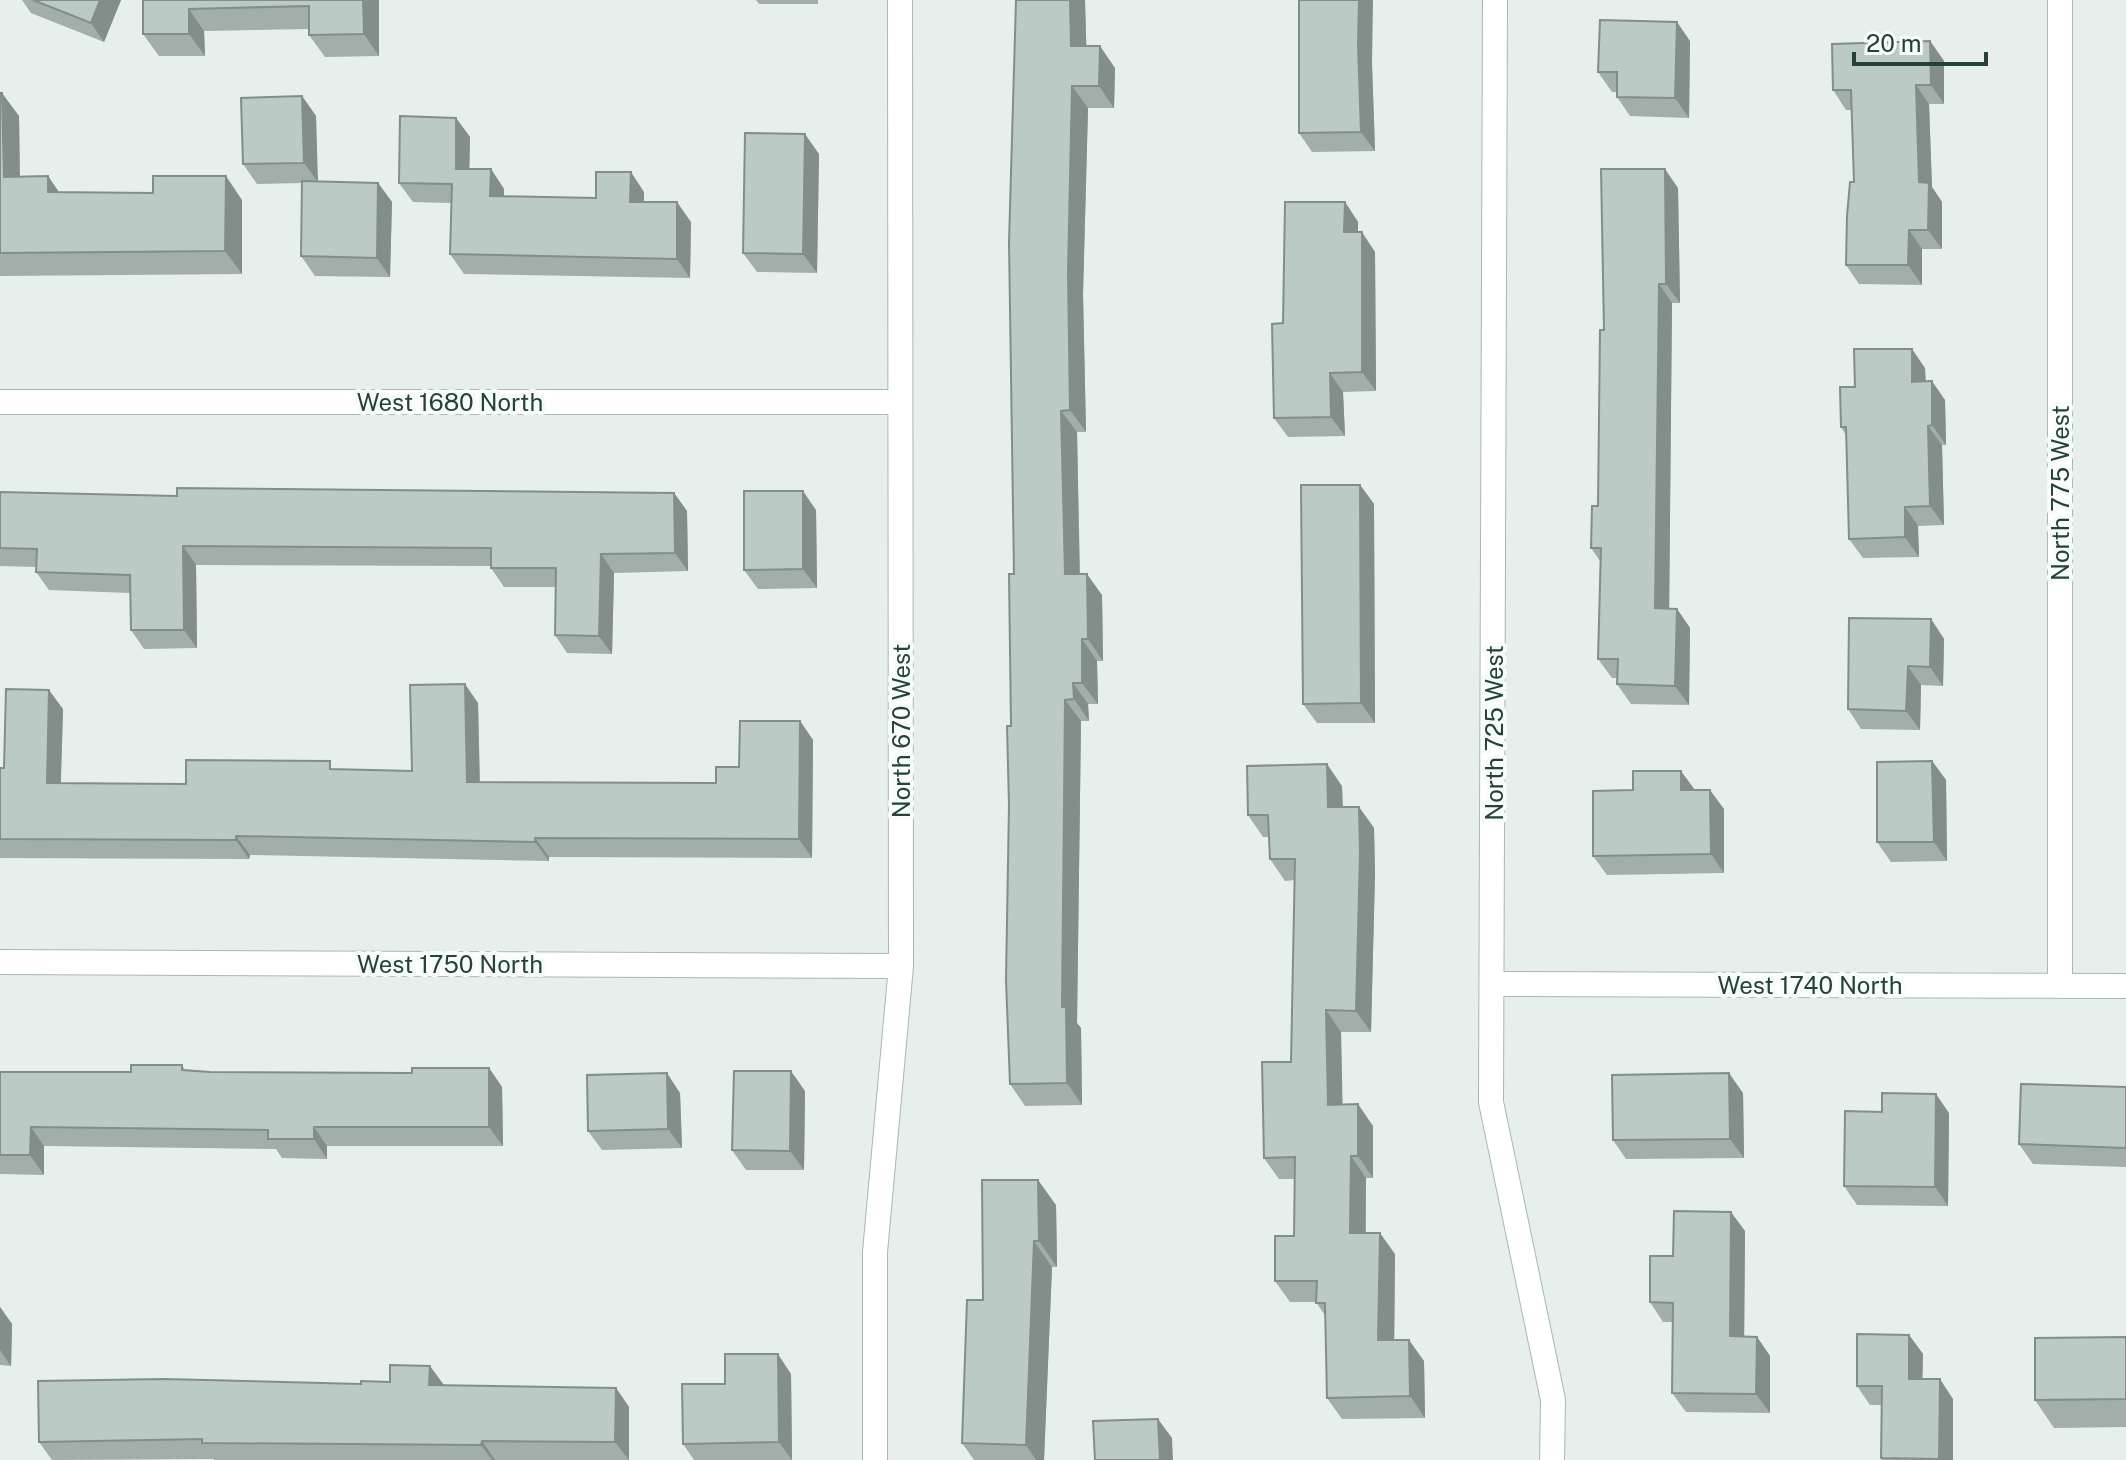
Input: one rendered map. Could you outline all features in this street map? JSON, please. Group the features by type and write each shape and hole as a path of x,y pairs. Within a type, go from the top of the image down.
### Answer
{"street":[{"name":"North 670 West","path":"875,1460 875,1252 901,966 900,0"},
{"name":"North 725 West","path":"1495,0 1491,1102 1553,1400 1552,1460"},
{"name":"North 775 West","path":"2060,0 2060,985"},
{"name":"West 1680 North","path":"0,402 900,402"},
{"name":"West 1750 North","path":"0,962 901,966"},
{"name":"West 1740 North","path":"1493,984 2126,986"}],"building":[{"path":"33,0 100,0 91,23"},
{"path":"143,0 363,0 364,34 309,35 309,6 189,9 189,34 143,34"},
{"path":"1016,0 1070,0 1071,46 1100,46 1099,86 1072,86 1068,272 1070,410 1061,411 1065,574 1087,574 1088,639 1082,639 1082,683 1073,683 1074,699 1065,700 1062,1007 1066,1007 1067,1083 1010,1084 1006,980 1007,726 1011,726 1009,574 1014,574 1009,242"},
{"path":"1299,0 1359,0 1361,132 1299,133"},
{"path":"1600,20 1677,22 1675,98 1617,97 1617,72 1598,72"},
{"path":"1930,41 1931,85 1916,85 1919,182 1929,183 1928,230 1909,230 1908,265 1846,265 1850,182 1854,182 1851,90 1833,90 1832,44"},
{"path":"0,93 4,177 48,176 48,192 153,193 153,176 226,176 225,251 0,253"},
{"path":"302,96 304,163 243,164 241,98"},
{"path":"400,116 456,118 456,169 491,169 490,196 596,198 596,172 631,172 630,202 677,202 677,259 450,254 452,184 399,183"},
{"path":"745,133 805,134 803,254 743,253"},
{"path":"1601,169 1665,169 1666,284 1659,284 1655,608 1677,609 1675,686 1617,684 1618,659 1598,659 1601,548 1591,548 1592,506 1598,506 1600,330 1604,330"},
{"path":"302,181 378,183 377,258 301,256"},
{"path":"1285,202 1345,202 1344,232 1362,232 1362,372 1330,373 1331,417 1274,418 1272,324 1283,323"},
{"path":"1854,349 1912,349 1912,382 1932,381 1932,425 1928,426 1930,506 1905,507 1905,537 1849,539 1846,427 1841,427 1840,387 1855,387"},
{"path":"1301,485 1360,485 1361,703 1303,704"},
{"path":"177,488 674,493 675,553 601,554 599,636 555,635 556,568 491,568 491,548 183,546 184,630 131,630 130,575 36,572 37,549 0,548 0,492 177,496"},
{"path":"744,491 803,491 803,569 744,570"},
{"path":"1849,618 1931,619 1930,667 1908,666 1906,711 1848,709"},
{"path":"465,684 467,782 716,783 716,767 739,767 740,721 800,721 799,839 535,838 535,842 236,836 236,840 0,839 0,768 4,768 6,689 49,690 47,783 186,784 186,760 330,761 330,769 412,771 410,685"},
{"path":"1932,761 1934,842 1877,842 1877,762"},
{"path":"1327,764 1328,807 1359,807 1360,853 1356,1011 1326,1010 1328,1105 1358,1104 1358,1156 1351,1156 1350,1233 1380,1233 1378,1340 1409,1340 1410,1396 1327,1398 1325,1303 1316,1303 1317,1281 1275,1281 1275,1236 1294,1236 1295,1157 1264,1158 1262,1062 1291,1062 1295,859 1270,859 1268,815 1248,815 1247,766"},
{"path":"1633,771 1681,771 1681,790 1710,790 1711,854 1593,856 1593,791 1633,790"},
{"path":"131,1065 182,1065 182,1070 210,1072 412,1073 412,1068 489,1068 489,1127 314,1127 314,1139 268,1139 268,1130 31,1127 30,1155 0,1155 0,1072 131,1072"},
{"path":"734,1071 791,1071 790,1151 732,1150"},
{"path":"667,1073 668,1129 588,1131 587,1075"},
{"path":"1729,1073 1730,1139 1613,1140 1612,1075"},
{"path":"2021,1084 2126,1087 2126,1148 2019,1144"},
{"path":"1882,1093 1936,1094 1935,1187 1844,1186 1845,1111 1882,1112"},
{"path":"982,1180 1038,1180 1039,1241 1034,1241 1026,1445 962,1443 967,1300 983,1300"},
{"path":"1674,1211 1731,1212 1730,1336 1757,1337 1756,1394 1672,1393 1673,1303 1650,1302 1650,1256 1673,1256"},
{"path":"1857,1334 1909,1335 1909,1379 1940,1379 1939,1459 1881,1458 1882,1386 1857,1386"},
{"path":"2126,1337 2126,1399 2035,1400 2035,1338"},
{"path":"725,1354 778,1354 779,1442 683,1444 682,1384 725,1384"},
{"path":"390,1365 430,1366 429,1385 616,1388 615,1442 482,1441 481,1445 202,1443 202,1439 39,1442 38,1381 164,1379 361,1384 361,1381 390,1382"},
{"path":"1158,1419 1160,1460 1095,1460 1093,1421"}]}
